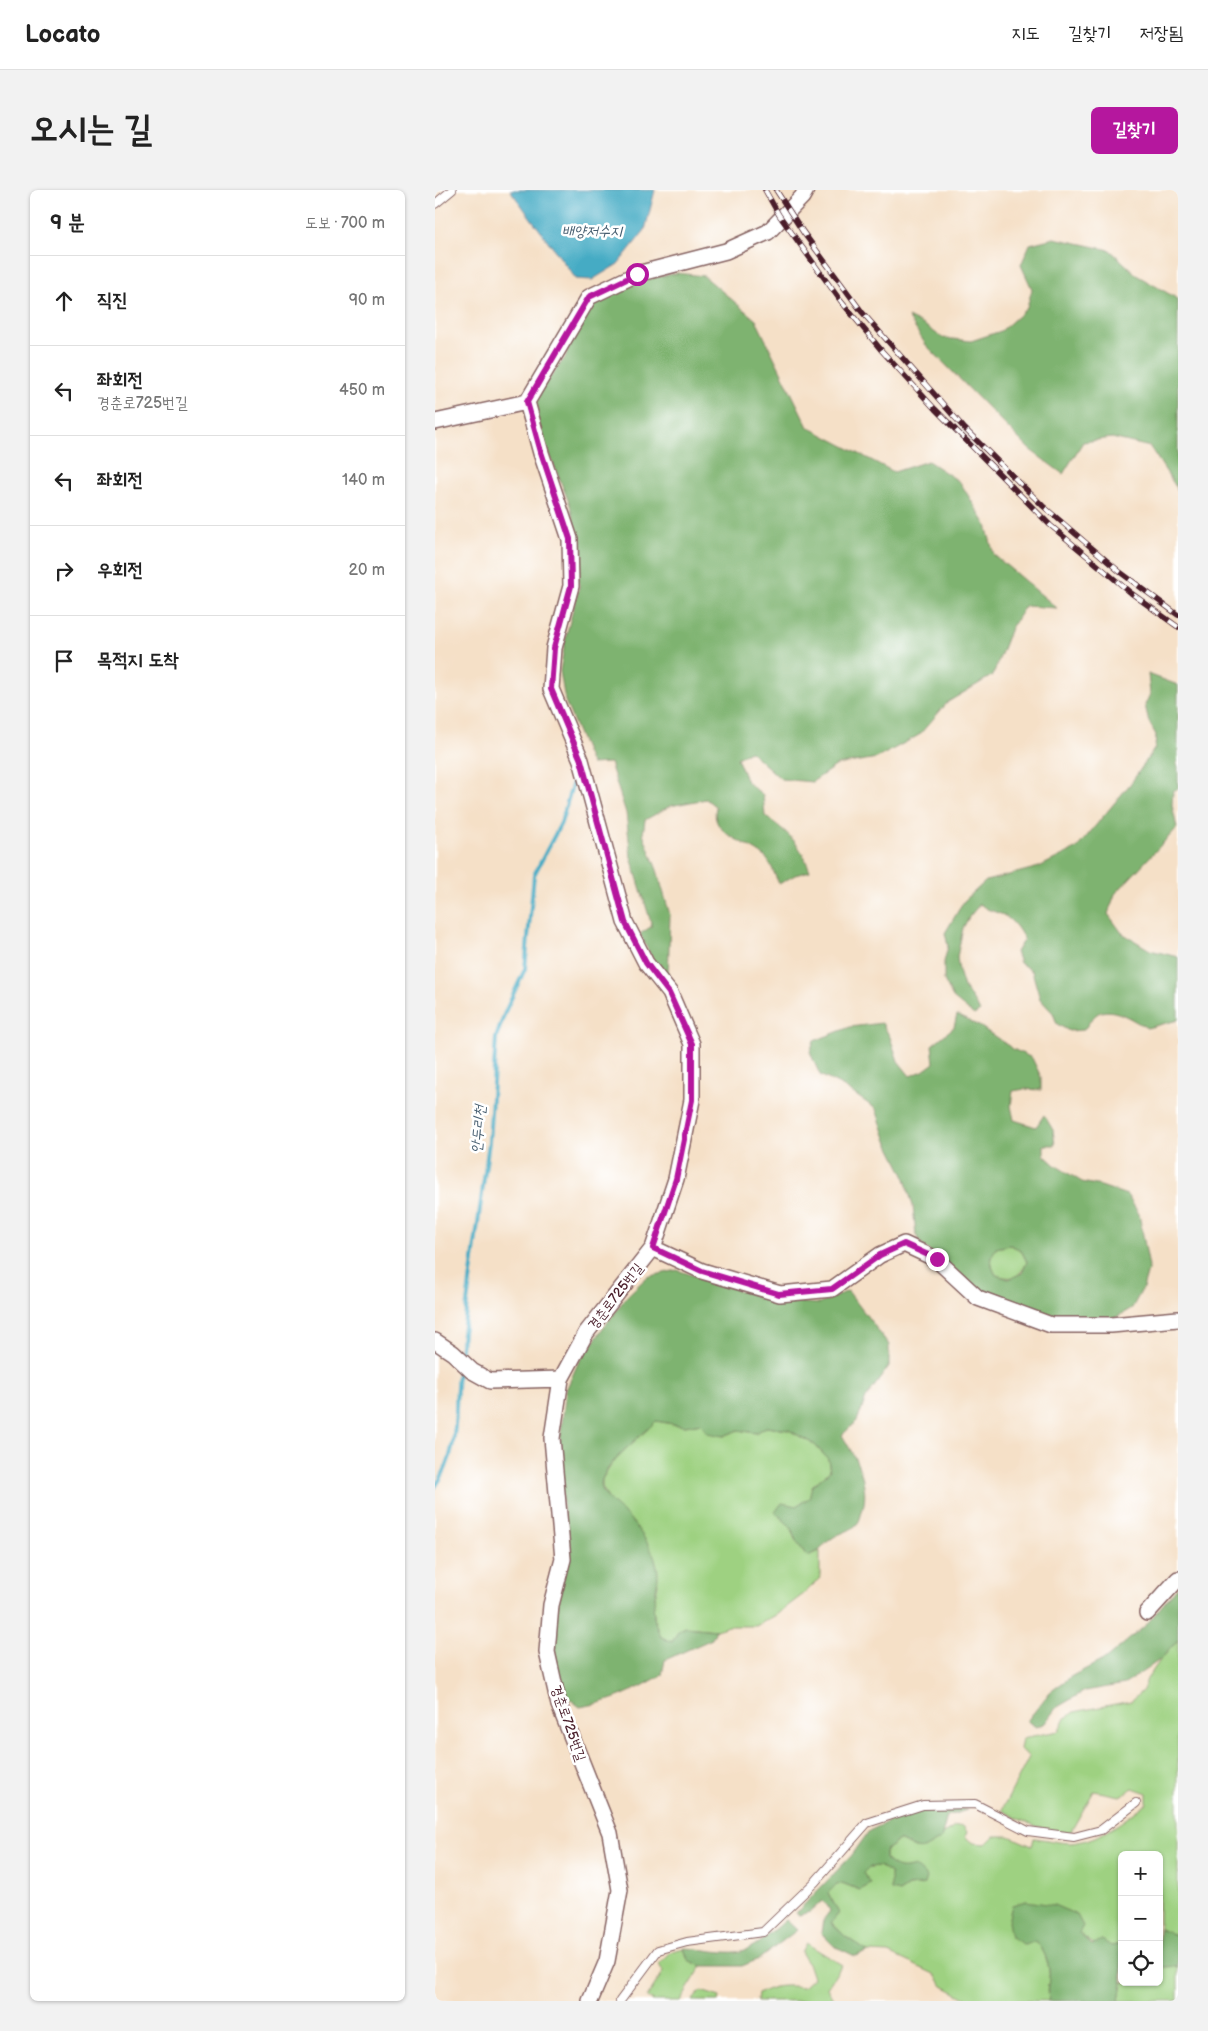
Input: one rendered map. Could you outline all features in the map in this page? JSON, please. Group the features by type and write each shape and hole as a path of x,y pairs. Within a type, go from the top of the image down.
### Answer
{"street":[{"path":"435,422 527,402 589,297 637,274 727,251 768,232 803,197 806,190"},
{"name":"경춘로725번길","path":"527,402 541,452 570,539 571,586 554,648 551,689 581,760 625,922 646,963 669,993 692,1044 692,1100 676,1179 653,1248 587,1333 561,1378 553,1438 563,1559 551,1605 547,1652 559,1705 610,1833 620,1890 607,1961 590,2001"},
{"path":"653,1248 702,1271 779,1294 832,1289 880,1255 904,1244 937,1259 977,1298 1051,1325 1111,1325 1178,1318"},
{"path":"435,1340 453,1353 472,1371 490,1381 561,1378"},
{"path":"1147,1613 1178,1579"}],"lane":[{"path":"435,204 452,190"},
{"path":"620,2001 658,1950 687,1942 763,1932 815,1882 867,1823 923,1805 975,1804 1028,1831 1074,1838 1101,1830 1136,1803"}],"green space":[{"path":"1054,238 1110,250 1138,276 1178,299 1178,490 1150,447 1112,438 1083,442 1063,474 1029,449 926,345 908,317 943,338 971,341 1001,331 1027,308 1032,289 1021,265 1030,244"},
{"path":"677,273 704,276 756,320 808,427 894,472 928,461 960,482 986,525 994,555 1057,608 1025,606 1011,628 993,675 948,702 919,735 877,758 837,765 812,782 781,779 750,751 737,758 747,782 763,795 765,816 793,839 810,871 795,875 779,884 771,865 764,856 724,831 715,817 716,807 706,799 670,806 645,820 643,834 657,870 670,915 668,979 659,972 640,934 652,926 631,857 626,813 610,763 591,764 565,701 560,671 566,636 579,587 579,544 570,505 536,425 533,399 565,358 575,327 596,302 635,282"},
{"path":"1148,674 1178,685 1178,756 1176,765 1178,766 1178,789 1173,791 1172,805 1177,828 1115,894 1108,914 1122,933 1150,950 1178,957 1178,1020 1147,1028 1119,1013 1107,1011 1096,1015 1084,1030 1069,1031 1057,1024 1053,1013 1040,999 1032,971 1020,963 1016,952 1024,939 1020,931 1006,917 980,904 963,928 957,957 964,987 980,1011 974,1015 953,998 944,980 944,962 948,946 945,933 964,901 986,881 1039,867 1077,848 1131,783 1155,748 1156,735 1149,722 1145,705 1150,694"},
{"path":"957,1015 981,1027 1013,1049 1032,1058 1041,1077 1041,1090 1025,1089 1013,1091 1011,1106 1014,1120 1036,1127 1044,1115 1053,1130 1055,1145 1044,1145 1044,1155 1055,1165 1082,1182 1127,1195 1139,1214 1149,1267 1143,1288 1132,1308 1115,1318 1077,1321 1040,1315 984,1298 921,1244 916,1235 913,1206 904,1175 887,1141 876,1109 844,1087 820,1075 810,1052 814,1041 850,1027 882,1023 890,1037 898,1061 910,1076 923,1071 934,1063 932,1045 954,1027","holes":["1010,1245 1021,1250 1027,1262 1022,1273 1009,1279 996,1275 991,1262 996,1248"]},
{"path":"1010,1245 1021,1250 1027,1262 1015,1276 996,1275 991,1262 994,1252 996,1248"},
{"path":"677,1270 769,1300 819,1304 848,1291 889,1345 889,1366 866,1398 857,1421 842,1435 861,1472 865,1492 862,1512 859,1522 855,1526 834,1537 819,1550 807,1556 796,1541 790,1526 775,1512 782,1503 796,1506 809,1498 812,1486 830,1471 828,1459 815,1445 789,1430 766,1427 756,1433 738,1430 724,1436 707,1433 701,1423 685,1426 656,1421 614,1461 603,1477 602,1489 610,1501 634,1524 653,1553 658,1576 654,1613 661,1637 672,1642 679,1630 686,1627 716,1630 712,1639 665,1660 662,1675 623,1695 580,1707 563,1694 557,1667 553,1632 567,1557 559,1449 566,1390 578,1363 627,1296 647,1277"},
{"path":"656,1421 685,1426 701,1423 724,1436 738,1430 756,1433 766,1427 789,1430 815,1445 828,1459 830,1471 812,1486 810,1498 796,1506 792,1522 794,1537 807,1556 820,1551 820,1578 805,1593 776,1615 756,1626 729,1626 716,1630 686,1627 679,1630 672,1642 661,1637 655,1624 653,1605 658,1584 646,1541 629,1518 610,1502 602,1487 602,1479 616,1458"},
{"path":"1178,1586 1178,1640 1161,1659 1125,1684 1085,1691 1056,1708 1045,1723 1036,1727 1027,1721 1050,1692 1072,1676 1107,1658 1146,1625"},
{"path":"1178,1640 1178,1936 1163,1930 1163,1851 1118,1851 1118,1945 1099,1946 1079,1933 1036,1941 1044,1953 1049,1969 1048,1992 1050,1999 1047,2001 971,2001 943,1986 934,1974 889,1953 868,1952 846,1937 831,1922 839,1913 828,1893 835,1886 842,1883 860,1890 870,1884 863,1873 869,1867 880,1866 891,1873 899,1892 908,1886 925,1884 894,1867 885,1859 885,1851 899,1840 915,1848 954,1827 963,1826 967,1832 965,1837 974,1843 986,1844 994,1836 1009,1836 1032,1846 1034,1838 1070,1843 1091,1838 1111,1829 1147,1803 1147,1793 1133,1788 1120,1796 1094,1791 1070,1833 1035,1826 1002,1810 1029,1757 1020,1749 1022,1738 1059,1731 1064,1719 1074,1712 1131,1701 1143,1690 1147,1679"},
{"path":"959,1808 967,1810 947,1816 941,1839 924,1849 915,1848 899,1840 885,1851 885,1859 896,1867 906,1868 915,1866 927,1877 925,1884 908,1886 899,1892 891,1890 891,1873 879,1866 869,1867 863,1873 871,1884 860,1890 842,1883 835,1886 828,1893 839,1913 831,1923 846,1937 868,1952 855,1956 834,1946 821,1933 823,1920 830,1911 822,1901 810,1912 799,1915 796,1913 852,1855 869,1831 887,1822 923,1811"},
{"path":"1026,1901 1054,1905 1077,1915 1083,1926 1079,1933 1092,1945 1102,1940 1111,1946 1118,1945 1118,1986 1121,1986 1119,2001 1047,2001 1050,1999 1048,1991 1049,1969 1046,1958 1036,1941 1025,1945 1011,1937 1008,1922 1012,1905"},
{"path":"786,1920 797,1930 759,1959 742,1966 702,1966 688,1960 684,1948 739,1952 761,1941"},
{"path":"1163,1930 1178,1936 1178,1966 1164,1967"},
{"path":"806,1943 842,1965 827,1988 834,2001 757,2001 758,1994 769,1989 785,1986 803,1987 813,1978 808,1963 801,1952"},
{"path":"684,1948 688,1960 702,1966 680,2001 653,2001 647,1997 663,1972 659,1964 672,1951"},
{"path":"1178,1966 1178,2001 1119,2001 1121,1986 1163,1986 1164,1967"},
{"path":"701,1991 720,1997 719,2001 692,2001"}],"water":[{"name":"배양저수지","path":"510,190 655,190 645,230 618,264 592,280 576,279"}],"waterway":[{"name":"안두리천","path":"460,1355 489,1142 496,1038 505,1012 525,969 534,875 561,823 573,782"},
{"name":"안두리천","path":"435,1487 444,1473 453,1443 459,1364"}],"railway":[{"path":"765,190 779,215 840,300 882,351 935,409 1050,525 1131,593 1178,627"},
{"path":"776,190 803,232 862,312 965,429 1043,506 1120,572 1178,615"}],"route":[{"path":"637,274 589,297 527,402 541,452 570,539 571,586 554,648 551,689 581,760 625,922 646,963 669,993 692,1044 692,1100 676,1179 653,1248 702,1271 779,1294 832,1289 880,1255 904,1244 937,1259"}]}
